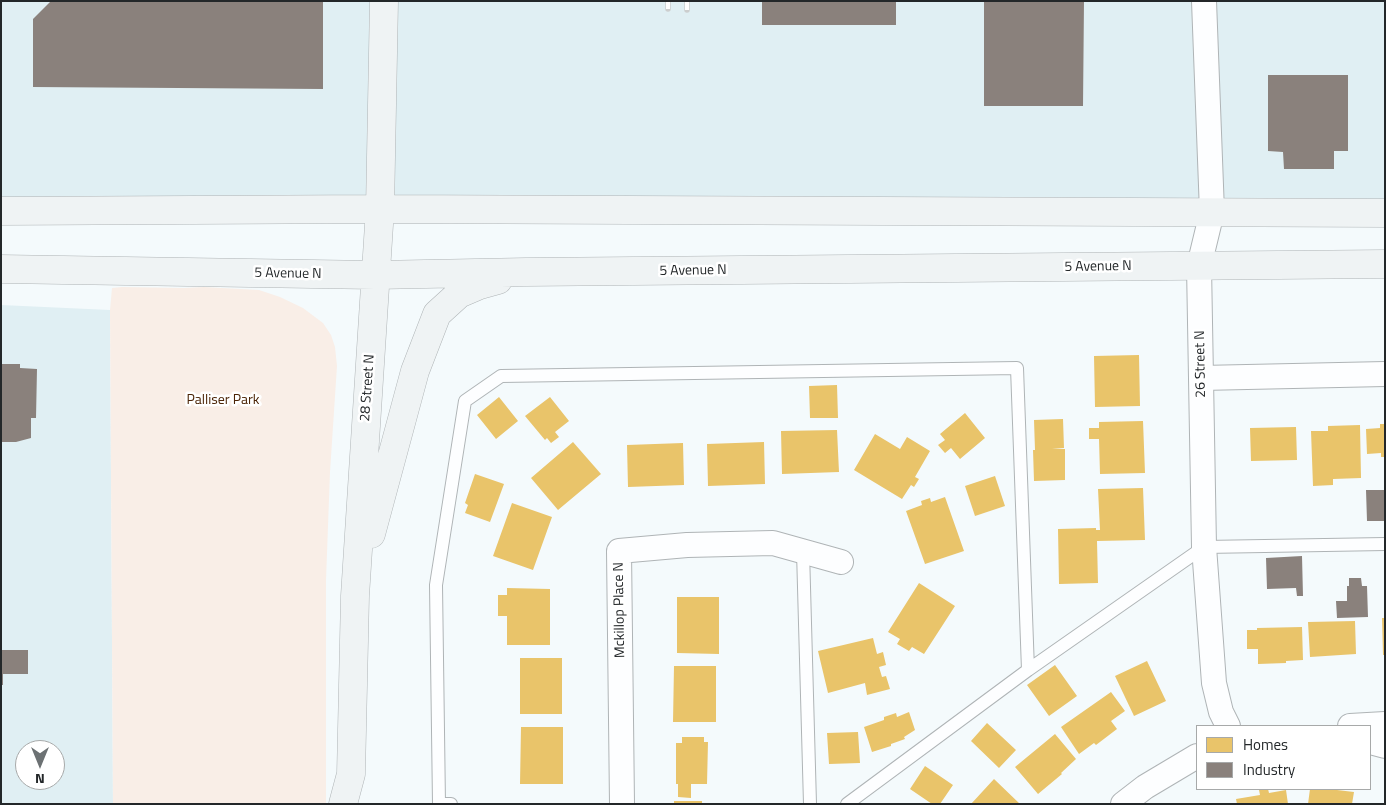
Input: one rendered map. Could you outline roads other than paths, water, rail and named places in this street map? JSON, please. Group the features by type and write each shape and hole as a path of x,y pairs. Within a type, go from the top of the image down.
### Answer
{"main road":[{"name":"28 Street N","path":"343,804 351,774 355,596 380,209 384,1"},
{"path":"1,211 380,209 1385,213"},
{"name":"5 Avenue N","path":"1,269 375,275 1385,264"},
{"path":"355,596 414,370 437,314 459,294 480,285 526,272"},
{"name":"28 Street N","path":"351,774 358,804"}],"street":[{"name":"26 Street N","path":"1204,1 1212,212 1199,266 1204,547 1214,683 1221,712 1228,725"},
{"path":"1201,378 1385,374"},
{"name":"Mckillop Place N","path":"622,804 619,550 687,545 773,543 841,562"},
{"path":"1368,725 1385,724"},
{"path":"1371,742 1385,746"},
{"path":"1123,804 1144,787 1196,757"}],"lane":[{"path":"451,804 439,804 436,585 465,401 501,376 1018,368 1028,670"},
{"path":"847,804 1028,670 1204,547 1385,544"},
{"path":"803,551 810,804"}],"railway":[{"path":"668,1 668,9"},
{"path":"687,1 687,10"}],"park label":[{"name":"Palliser Park","path":"223,401"}]}
